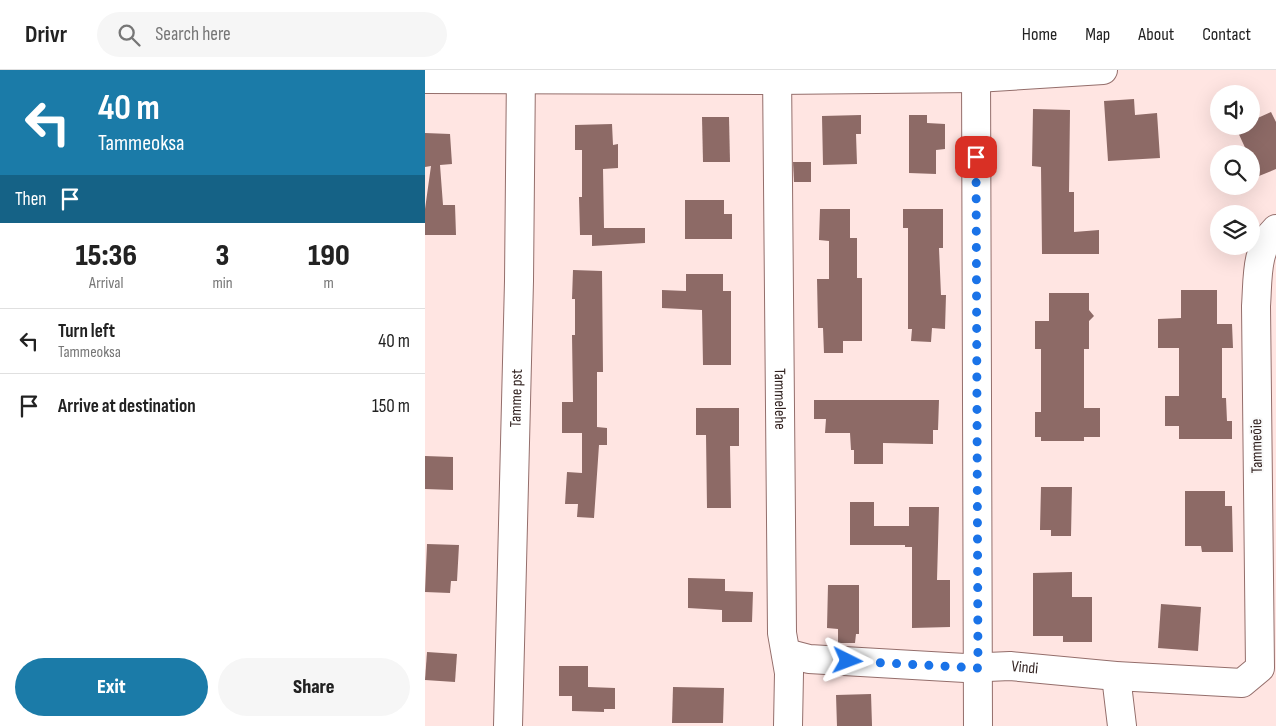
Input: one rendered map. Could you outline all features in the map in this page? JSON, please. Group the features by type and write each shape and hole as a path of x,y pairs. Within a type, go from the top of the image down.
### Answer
{"street":[{"path":"425,79 521,74 976,74 1103,70"},
{"name":"Tamme pst","path":"508,726 519,281 521,74"},
{"path":"976,74 978,726"},
{"name":"Tammelehe","path":"777,75 782,634 789,673 788,726"},
{"name":"Tammeõie","path":"1260,668 1256,306 1259,263 1263,248 1276,230"},
{"name":"Vindi","path":"785,653 809,659 978,668 1010,666 1116,676 1242,683 1260,668"},
{"path":"1116,676 1122,726"}],"building":[{"path":"1134,99 1135,115 1157,113 1160,158 1108,161 1104,101"},
{"path":"1033,109 1070,110 1069,192 1074,192 1074,232 1099,230 1099,254 1042,254 1041,167 1032,166"},
{"path":"1271,112 1276,122 1276,169 1260,176 1260,145 1244,145 1239,135 1260,135 1260,117"},
{"path":"861,115 861,134 856,134 857,164 823,165 822,116"},
{"path":"909,115 927,115 927,123 945,124 945,149 936,150 936,174 909,173"},
{"path":"702,117 729,117 730,162 703,162"},
{"path":"612,124 613,145 618,144 618,168 603,169 604,228 645,228 645,243 592,246 592,235 580,235 579,197 582,197 582,150 575,150 575,125"},
{"path":"425,133 450,134 452,164 440,165 443,205 455,205 456,235 425,235 425,209 431,166 425,167"},
{"path":"793,162 811,162 811,182 794,182"},
{"path":"685,200 724,200 724,214 732,214 732,239 685,239"},
{"path":"820,209 850,209 850,238 857,238 857,278 862,278 862,341 843,341 843,353 824,353 823,328 818,328 817,279 829,279 829,241 819,240"},
{"path":"903,209 943,209 943,248 939,248 941,295 946,295 945,329 932,328 931,342 911,341 912,329 908,329 908,228 903,228"},
{"path":"573,270 602,271 603,372 597,372 597,427 607,428 607,445 599,445 594,518 577,517 578,504 565,504 567,472 582,473 582,433 562,433 562,402 573,402 572,335 575,335 575,299 572,299"},
{"path":"686,274 723,274 723,291 731,291 731,365 703,365 702,310 662,308 662,290 686,291"},
{"path":"1181,290 1217,290 1217,324 1232,324 1233,348 1222,348 1222,398 1226,398 1227,421 1232,421 1232,439 1179,439 1179,426 1165,426 1165,396 1179,396 1179,348 1158,348 1158,319 1181,318"},
{"path":"1049,293 1089,293 1089,310 1094,316 1089,321 1089,349 1084,349 1084,408 1100,408 1100,437 1084,437 1084,441 1041,441 1041,437 1035,437 1035,412 1041,412 1041,349 1035,349 1035,321 1049,321"},
{"path":"814,400 939,400 938,430 933,430 933,444 883,443 883,464 854,464 854,450 851,450 850,433 825,433 826,419 814,419"},
{"path":"696,408 739,408 739,446 730,446 731,508 707,508 706,435 696,435"},
{"path":"425,456 453,457 453,490 425,489"},
{"path":"1041,487 1072,487 1071,536 1051,536 1051,530 1040,530"},
{"path":"1185,491 1225,491 1225,506 1232,506 1233,552 1202,552 1201,546 1185,546"},
{"path":"850,502 874,502 874,526 909,526 909,507 939,507 937,580 950,580 950,627 912,628 912,547 905,547 905,545 850,545"},
{"path":"427,544 459,545 457,581 451,581 450,593 425,592"},
{"path":"1072,572 1072,597 1092,597 1092,642 1063,642 1063,636 1033,636 1033,573"},
{"path":"688,578 725,579 725,591 753,592 752,622 722,622 722,610 688,608"},
{"path":"828,585 859,585 859,634 856,634 855,643 838,643 838,629 827,628"},
{"path":"1161,604 1201,607 1198,651 1158,648"},
{"path":"427,652 457,654 455,682 425,680"},
{"path":"559,666 588,666 588,687 615,688 615,709 604,709 604,712 572,711 572,696 559,696"},
{"path":"673,687 724,688 723,723 672,723"},
{"path":"871,694 872,726 837,726 836,695"}],"route":[{"path":"848,661 978,668 976,157"}]}
